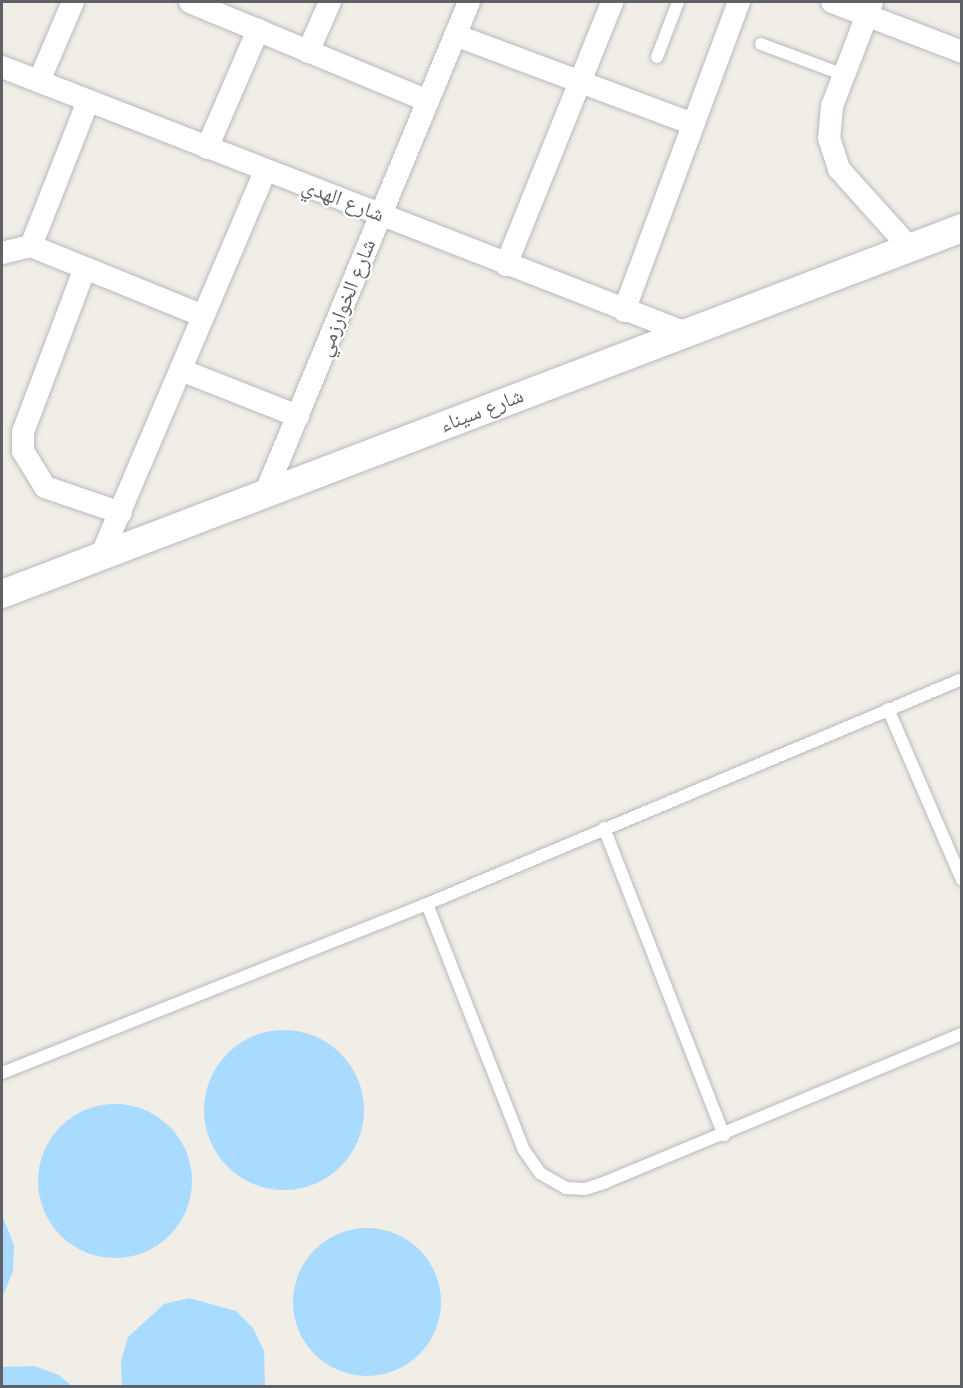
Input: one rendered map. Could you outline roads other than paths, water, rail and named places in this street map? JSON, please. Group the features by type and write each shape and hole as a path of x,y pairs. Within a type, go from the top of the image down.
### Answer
{"street":[{"path":"39,81 73,2"},
{"path":"190,2 428,101"},
{"path":"308,52 330,2"},
{"name":"شارع الخوارزمي","path":"265,494 469,2"},
{"path":"506,265 612,2"},
{"path":"624,311 739,2"},
{"path":"832,2 870,8 962,52"},
{"path":"870,8 828,122 832,154 910,248"},
{"path":"207,148 258,30"},
{"path":"455,35 693,124"},
{"name":"شارع الهدي","path":"2,67 624,311 686,333"},
{"path":"31,246 88,101"},
{"path":"101,556 265,171"},
{"name":"شارع سيناء","path":"2,594 962,228"},
{"path":"2,253 31,246 203,316"},
{"path":"85,268 22,432 23,451 45,487 121,513"},
{"path":"181,370 298,416"}],"lane":[{"path":"657,57 678,2"},
{"path":"761,44 844,75"},
{"path":"2,1073 427,904 962,679"},
{"path":"888,709 962,880"},
{"path":"604,828 724,1135"},
{"path":"427,904 524,1150 540,1173 566,1188 585,1190 724,1135 962,1034"}],"water":[{"path":"284,1030 300,1031 315,1036 329,1043 341,1053 351,1065 358,1079 363,1094 363,1126 358,1141 351,1155 341,1167 329,1177 315,1184 300,1189 284,1190 268,1189 253,1184 239,1177 227,1167 217,1155 210,1141 205,1126 204,1110 205,1094 210,1079 217,1065 227,1053 239,1043 253,1036 268,1031"},
{"path":"115,1104 144,1110 158,1117 169,1127 179,1138 186,1152 192,1181 186,1210 179,1224 169,1235 158,1245 144,1252 115,1258 86,1252 72,1245 61,1235 51,1224 44,1210 38,1181 44,1152 51,1138 61,1127 72,1117 86,1110"},
{"path":"2,1215 14,1245 13,1271 2,1298"},
{"path":"367,1228 395,1233 408,1240 419,1250 429,1261 436,1274 441,1302 436,1330 429,1343 419,1354 408,1364 395,1371 367,1376 339,1371 326,1364 315,1354 305,1343 298,1330 293,1302 298,1274 305,1261 315,1250 326,1240 339,1233"},
{"path":"189,1298 236,1311 253,1328 264,1351 265,1386 122,1386 121,1361 128,1337 164,1304"},
{"path":"34,1366 59,1375 72,1386 2,1386 2,1367"}]}
